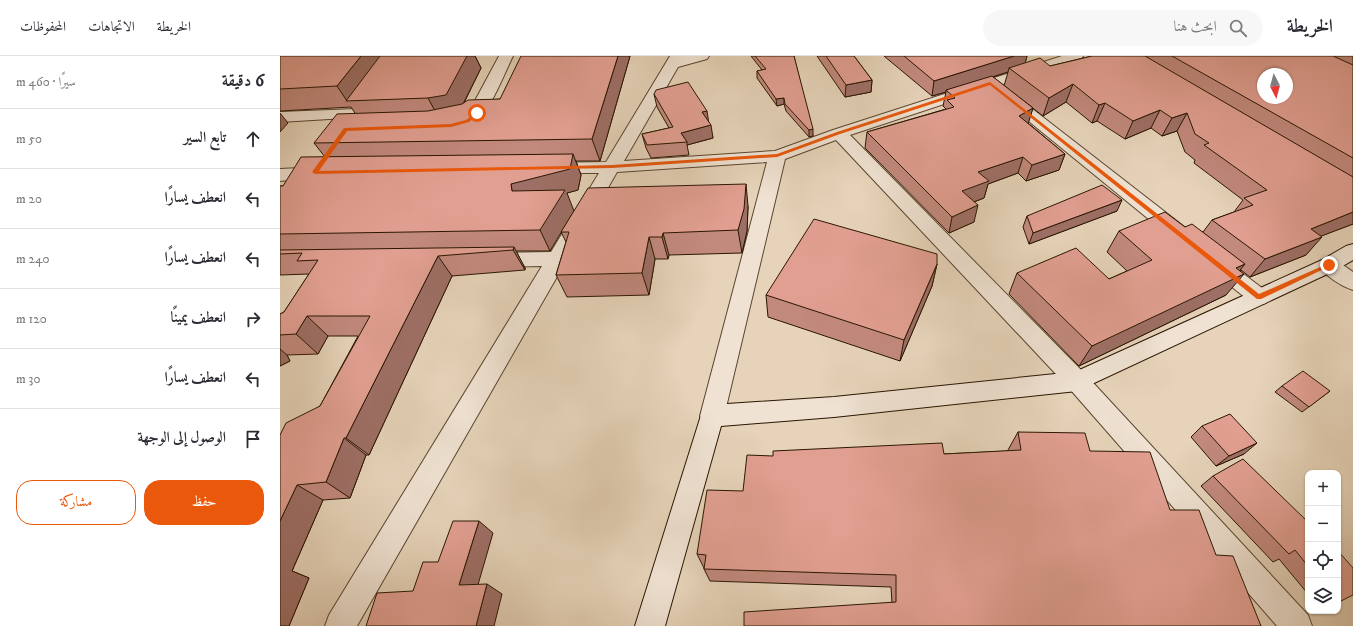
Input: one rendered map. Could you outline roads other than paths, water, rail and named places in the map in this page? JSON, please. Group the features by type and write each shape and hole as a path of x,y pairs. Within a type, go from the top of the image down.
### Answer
{"street":[{"path":"451,125 467,121 477,113 506,56"},
{"path":"340,626 675,60 702,56"},
{"path":"534,168 612,167 777,156 839,133 990,84 1049,60 1076,56"},
{"path":"990,84 1259,297"},
{"path":"346,129 365,101"},
{"path":"280,117 356,114"},
{"path":"839,133 1077,381 1297,626"},
{"path":"650,626 712,416 777,156"},
{"path":"282,176 319,166 338,172"},
{"path":"712,416 834,407 1077,381 1329,265 1353,251"},
{"path":"470,260 557,259"},
{"path":"1329,265 1353,282"}]}
